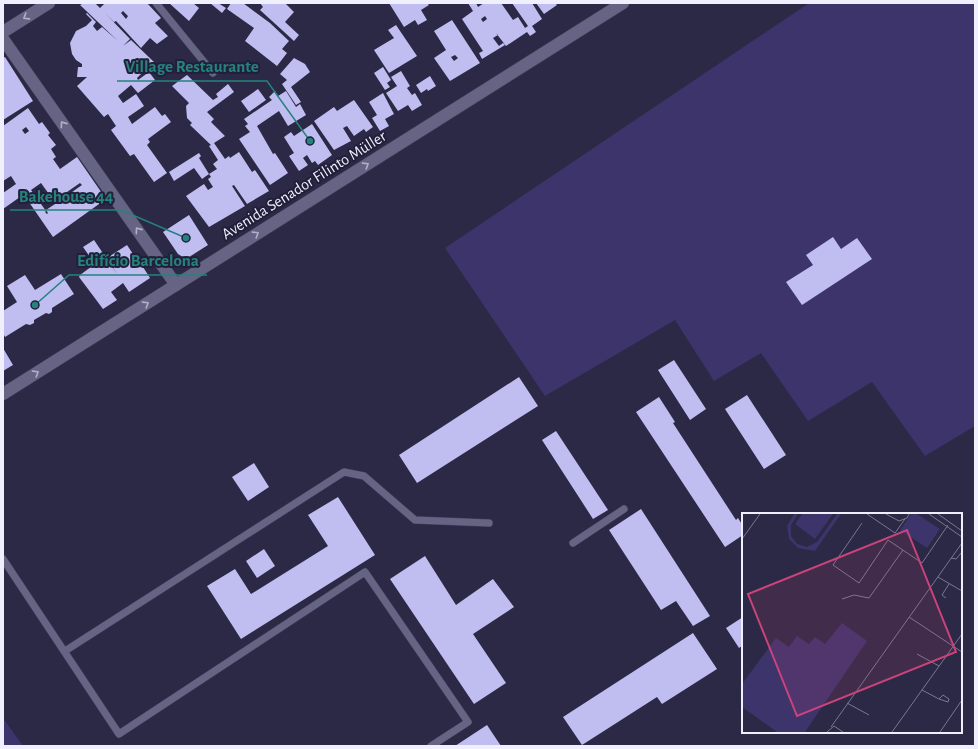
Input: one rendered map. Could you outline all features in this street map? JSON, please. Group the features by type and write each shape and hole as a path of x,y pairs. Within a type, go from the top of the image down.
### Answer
{"street":[{"path":"3,32 49,3"},
{"name":"Avenida Senador Filinto Müller","path":"3,394 623,3"},
{"path":"3,40 176,285"}],"lane":[{"path":"156,3 213,73"},
{"path":"65,651 344,472 364,476 415,520 490,523"},
{"path":"573,543 624,509"},
{"path":"3,559 119,734 365,572 468,722 431,746"}],"shaded area":[{"path":"809,3 975,3 975,426 925,456 872,382 808,421 761,353 714,381 675,320 545,396 445,248"},
{"path":"3,718 23,746 3,746"}],"building":[{"path":"84,3 95,3 100,8 105,3 147,3 161,18 155,23 168,36 157,44 150,38 141,48 116,21 114,22 104,12 130,39 123,46 131,40 154,62 149,67 152,70 150,73 149,72 155,80 138,93 131,85 118,96 123,103 136,94 144,106 128,117 132,124 155,107 162,116 165,114 171,122 148,139 150,142 147,145 167,173 154,182 134,154 130,156 111,130 116,126 108,114 104,117 77,86 87,77 77,77 78,67 82,67 82,64 76,60 72,54 70,43 76,31 86,26 92,20 86,14 87,13 96,22 93,26 97,31 102,27 118,41 80,5","holes":["123,11 128,16 126,19 121,13","146,69 149,72 138,80 137,78"]},
{"path":"169,3 193,3 199,8 189,21"},
{"path":"210,3 218,3 226,8 222,13"},
{"path":"231,3 243,3 270,23 289,41 282,49 287,53 277,66 245,41 254,28 227,9"},
{"path":"260,3 285,3 294,12 285,22 299,35 294,41 260,10 263,7"},
{"path":"389,3 427,3 429,5 421,10 427,20 418,25 415,20 404,27"},
{"path":"468,3 476,3 478,7 484,3 501,3 513,20 518,17 525,28 528,26 512,3 532,3 542,19 532,26 536,32 530,36 527,32 506,46 498,35 493,38 499,46 503,43 505,45 482,59 479,53 483,51 462,19 473,11","holes":["485,16 487,19 483,22 481,19"]},
{"path":"536,3 555,3 557,5 544,14"},
{"path":"452,20 480,63 450,81 434,58 446,50 434,31","holes":["455,55 458,58 454,61 451,57"]},
{"path":"396,25 417,56 389,73 374,50 394,38 388,30"},
{"path":"5,57 33,101 3,120 3,58"},
{"path":"294,58 305,64 310,72 291,87 301,102 296,105 282,84 287,80 280,74"},
{"path":"383,67 391,80 387,83 390,87 385,90 374,73"},
{"path":"401,71 410,86 407,88 412,95 415,93 422,105 412,111 408,105 398,111 386,93 397,86 391,77"},
{"path":"187,75 213,100 218,97 216,94 228,84 234,92 207,112 214,119 211,122 225,136 214,143 225,159 229,156 230,158 239,152 252,172 255,170 269,191 247,204 234,185 232,186 245,206 209,227 186,196 204,184 208,190 213,187 208,179 211,177 209,174 217,169 213,164 218,160 209,146 211,145 190,125 192,123 187,118 186,106 189,103 172,86"},
{"path":"430,76 436,86 421,93 416,85"},
{"path":"258,89 266,100 249,112 241,101"},
{"path":"275,91 278,96 286,91 296,107 300,104 306,115 288,126 279,111 257,126 273,154 275,153 288,173 270,185 239,139 250,132 245,126 248,124 244,119 272,100 269,97"},
{"path":"383,93 394,114 385,119 389,126 380,131 372,118 377,115 369,102"},
{"path":"354,100 373,127 366,132 364,129 354,136 347,126 343,128 351,141 334,150 314,121 334,107 337,111"},
{"path":"28,108 39,124 42,122 50,133 48,135 56,145 51,149 56,157 53,159 60,169 77,157 106,199 53,237 22,192 18,194 20,197 3,209 3,193 16,184 11,176 3,181 3,126","holes":["26,127 29,131 25,134 22,130","41,183 54,201 80,183 82,185 72,192 74,195 69,198 67,196 46,210 48,213 47,214 31,190"]},
{"path":"312,124 332,155 318,165 315,161 312,163 307,155 303,158 308,165 299,171 289,156 294,153 284,137 291,132 294,136"},
{"path":"199,153 201,156 199,158 209,174 202,179 194,168 174,181 169,172"},
{"path":"189,215 208,245 186,259 178,254 163,232"},
{"path":"833,237 841,249 857,238 872,259 802,305 786,282 813,265 806,255"},
{"path":"94,240 117,274 107,258 127,245 150,278 129,292 123,283 111,292 117,300 103,309 79,277 95,264 83,247"},
{"path":"61,274 74,294 52,308 52,312 49,314 46,313 34,320 34,323 30,325 26,324 5,337 3,333 3,311 17,302 7,286 25,275 35,290"},
{"path":"3,348 13,365 3,371"},
{"path":"674,360 706,409 690,420 658,370"},
{"path":"519,377 538,406 417,483 399,455"},
{"path":"747,395 786,455 764,469 725,409"},
{"path":"659,397 675,422 673,423 736,520 738,518 742,524 742,536 725,547 636,412"},
{"path":"556,431 608,510 593,519 542,440"},
{"path":"254,463 269,487 248,501 232,477"},
{"path":"338,497 375,555 241,639 207,586 235,569 251,594 328,546 308,515"},
{"path":"641,509 710,616 693,626 676,601 661,610 609,530"},
{"path":"264,549 275,566 257,578 246,561"},
{"path":"425,556 456,605 493,579 514,607 473,634 506,683 474,704 390,579"},
{"path":"742,618 742,646 739,648 726,628"},
{"path":"693,633 717,669 662,704 657,697 582,745 563,717"},
{"path":"487,725 501,746 455,746"}],"place":[{"name":"Village Restaurante","path":"310,141"},
{"name":"Bakehouse 44","path":"186,238"},
{"name":"Edifício Barcelona","path":"35,305"}]}
